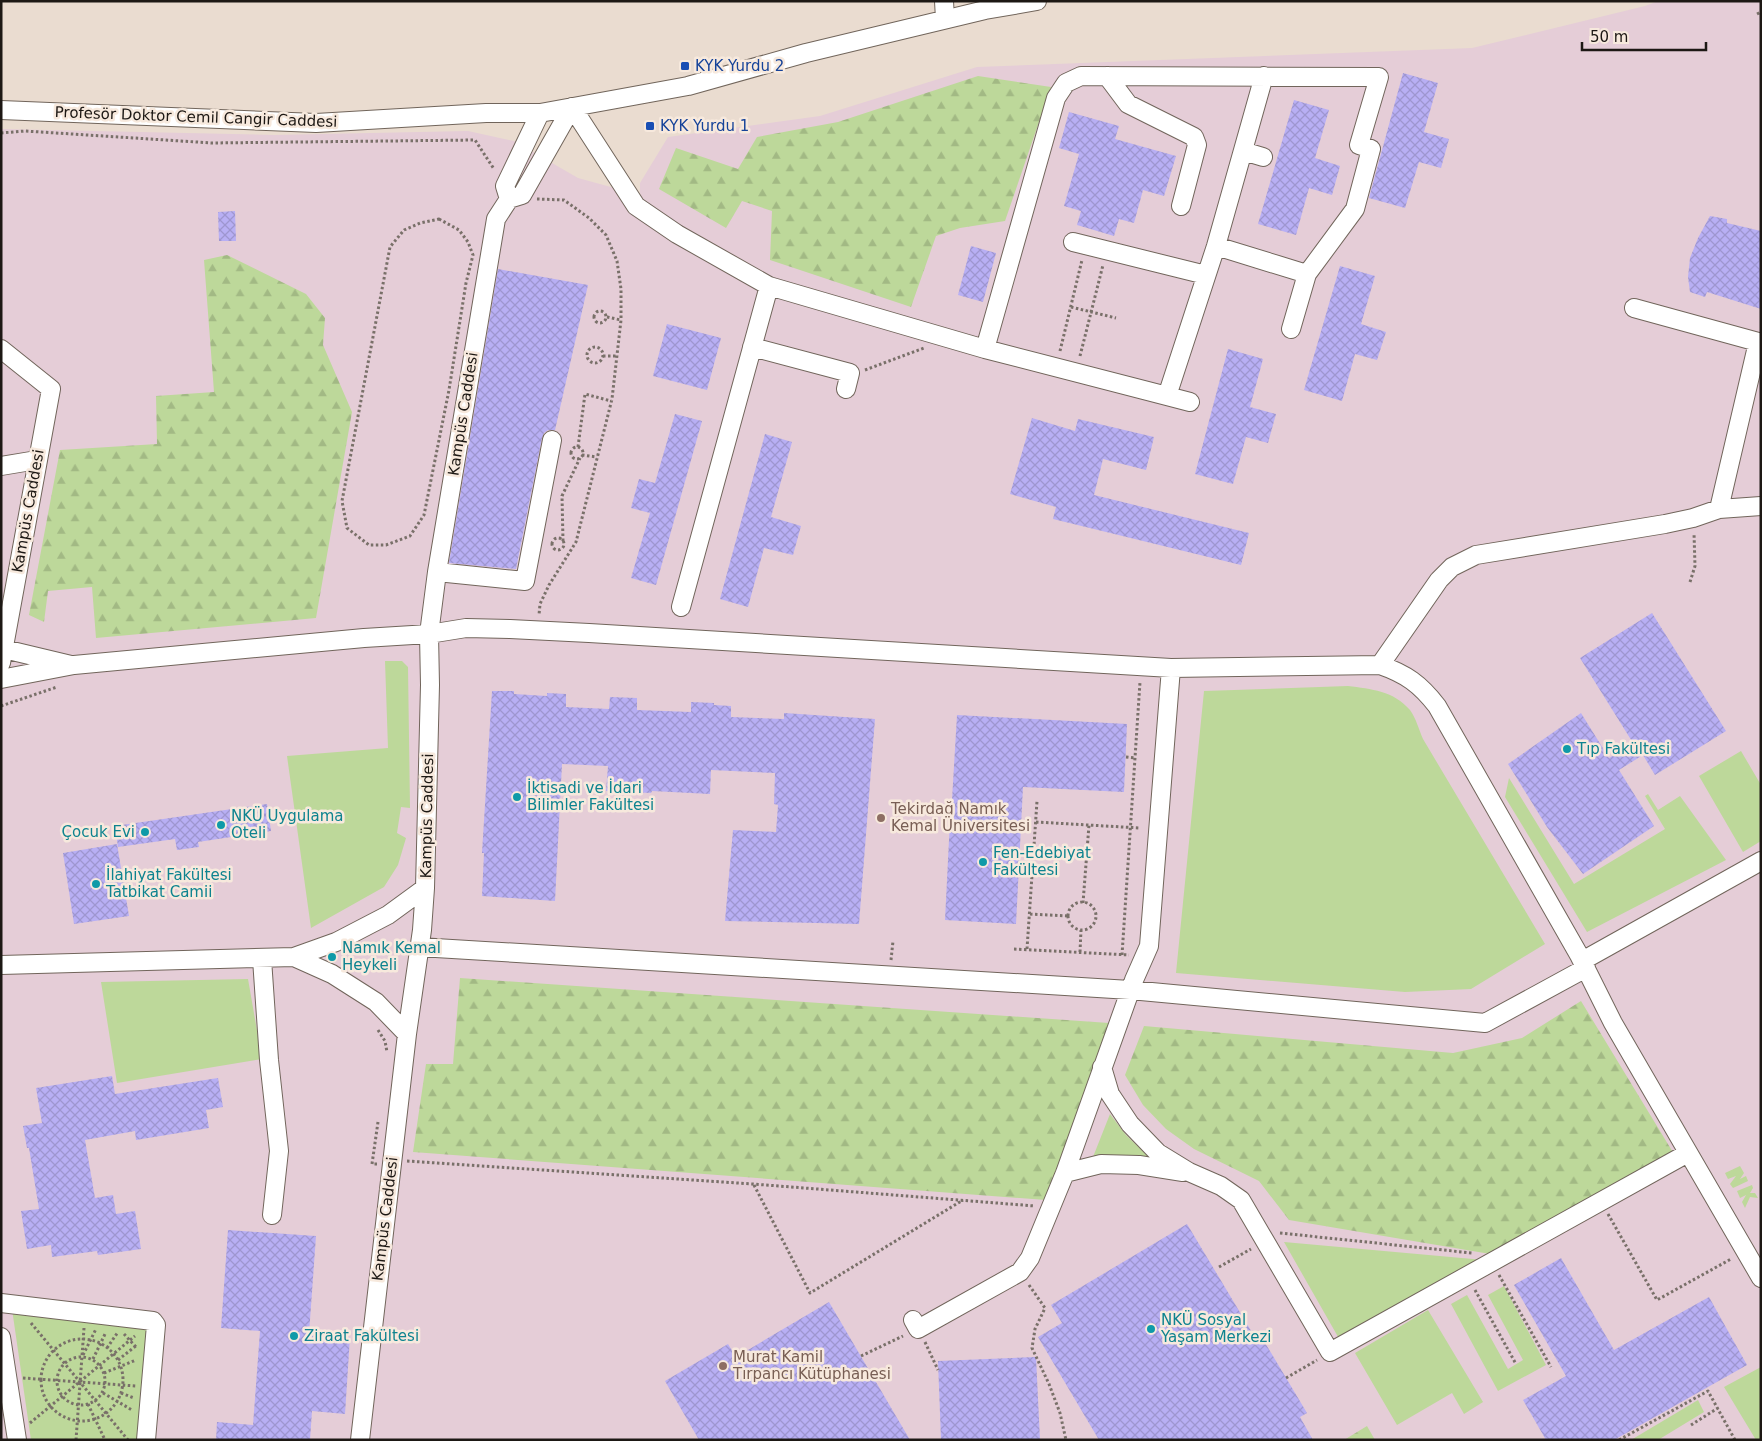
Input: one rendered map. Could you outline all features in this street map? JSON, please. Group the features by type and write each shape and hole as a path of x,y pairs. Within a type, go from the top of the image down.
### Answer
{"street":[{"path":"944,1 945,19"},
{"name":"Profesör Doktor Cemil Cangir Caddesi","path":"1,110 316,123 486,113 540,113 688,86 806,53 945,19 1037,1"},
{"path":"985,349 1056,98 1066,83 1081,76 1379,77 1359,145 1370,149 1355,209 1307,274 1291,329"},
{"path":"1107,76 1128,104 1194,137 1196,145 1181,206"},
{"path":"1167,396 1216,246 1264,76"},
{"path":"540,113 505,186 509,199 522,195 572,107 636,206 678,234 769,286 985,349 1190,402"},
{"path":"1243,151 1263,157"},
{"name":"Kampüs Caddesi","path":"360,1440 425,888 430,695 429,634 437,572 496,219 509,199"},
{"path":"1080,244 1206,275"},
{"path":"1216,246 1307,274"},
{"path":"681,608 769,286"},
{"path":"1634,308 1758,342 1719,509"},
{"path":"752,347 848,381"},
{"name":"Kampüs Caddesi","path":"1,349 51,389 2,654"},
{"path":"437,572 525,582 552,440"},
{"path":"1,466 37,460"},
{"path":"1380,665 1439,580 1452,567 1476,555 1665,524 1693,518 1719,509 1761,506"},
{"path":"1,679 74,665 364,638 429,634 466,628 536,630 1171,668 1380,665 1399,672 1416,683 1437,706 1584,964 1613,1023 1761,1278"},
{"path":"2,654 74,665"},
{"path":"915,1324 1020,1272 1030,1258 1065,1173 1130,990 1149,946 1171,668"},
{"path":"419,947 1130,990 1485,1023 1761,861"},
{"path":"1,966 294,957 336,942 388,914 425,888"},
{"path":"294,957 332,974 376,1002 407,1034"},
{"path":"262,959 269,1060 279,1151 272,1215"},
{"path":"1102,1067 1110,1094 1130,1124 1158,1153 1189,1172 1222,1186 1241,1200 1330,1352 1688,1153"},
{"path":"1065,1173 1101,1164 1139,1165 1189,1172"},
{"path":"9,1304 85,1313 117,1323 153,1321 156,1325 146,1440"},
{"path":"1,1337 17,1437"}],"path":[{"path":"1,133 25,132 212,143 475,140 498,176"},
{"path":"536,199 564,200 589,218 606,236 617,262 621,289 621,320 611,401 576,542 549,585 540,604 536,630"},
{"path":"439,220 459,230 468,242 473,255 466,283 449,390 424,515 410,536 386,545 369,546 347,528 342,502 390,247 404,230 420,223 439,220"},
{"path":"1059,354 1071,307 1080,244"},
{"path":"1078,363 1107,250"},
{"path":"1071,307 1116,318"},
{"path":"607,317 604,321 598,323 594,315 597,311 601,310 607,317 621,320"},
{"path":"848,381 872,368 922,350 929,345"},
{"path":"593,347 598,347 602,350 603,356 600,361 593,362 589,360 588,352 593,347"},
{"path":"603,356 617,356"},
{"path":"578,447 585,394 611,401"},
{"path":"563,547 562,496 581,457 582,450 578,447"},
{"path":"578,447 573,448 570,453 573,458 597,457"},
{"path":"1690,582 1695,566 1693,518"},
{"path":"563,541 557,538 552,541 552,548 557,551 563,547 572,548"},
{"path":"1122,955 1141,679 1132,679"},
{"path":"1,706 63,685"},
{"path":"1126,757 1135,758"},
{"path":"1027,949 1037,801"},
{"path":"1036,822 1140,828"},
{"path":"1083,903 1089,826"},
{"path":"1021,864 1033,865"},
{"path":"1083,903 1089,904 1093,908 1096,913 1096,919 1090,928 1081,930 1071,925 1068,916 1073,906 1083,903"},
{"path":"1030,914 1068,916"},
{"path":"1080,952 1081,930"},
{"path":"891,963 893,941"},
{"path":"1014,949 1144,956"},
{"path":"392,1160 753,1184 1051,1207"},
{"path":"753,1184 810,1293 963,1200"},
{"path":"1601,1201 1657,1300 1733,1258"},
{"path":"1219,1267 1262,1236 1472,1253"},
{"path":"1492,1262 1551,1367"},
{"path":"1020,1272 1045,1308 1035,1329 1032,1348 1060,1412 1066,1440"},
{"path":"1467,1277 1516,1364"},
{"path":"9,1304 54,1351 128,1440"},
{"path":"76,1440 85,1313"},
{"path":"17,1437 51,1406 153,1321"},
{"path":"92,1359 100,1344 117,1323 136,1347"},
{"path":"861,1356 915,1324 938,1370"},
{"path":"82,1357 98,1325"},
{"path":"83,1340 100,1344 113,1354 118,1360 122,1372 123,1385 112,1409 95,1419 77,1421 62,1416 51,1406 44,1395 42,1379 43,1368 54,1351 72,1341 83,1340"},
{"path":"1286,1378 1330,1352"},
{"path":"104,1372 154,1354"},
{"path":"76,1357 82,1357 92,1359 100,1365 104,1372 105,1384 103,1393 96,1400 88,1404 78,1405 62,1397 58,1390 57,1380 58,1373 64,1363 76,1357"},
{"path":"7,1376 150,1387"},
{"path":"1619,1440 1708,1390 1735,1440"},
{"path":"103,1393 148,1419"},
{"path":"88,1404 105,1440"},
{"path":"1691,1426 1718,1408"}],"shaded area":[{"name":"Tekirdağ Namık Kemal Üniversitesi","path":"1658,1 1761,1 1761,1440 1,1440 1,129 274,135 468,131 514,141 578,178 640,195 640,183 668,137 820,116 977,67 1472,48 1645,6"}],"green space":[{"path":"978,76 1051,87 1005,221 960,228 936,236 911,307 770,260 772,211 742,201 726,228 659,189 676,148 738,169 757,137 838,122"},
{"path":"227,255 306,294 325,318 323,345 352,412 316,618 96,638 92,587 48,591 44,622 29,615 60,450 157,444 156,396 214,392 204,260"},
{"path":"385,661 402,661 408,667 410,808 401,807 397,833 406,838 398,865 384,887 311,928 287,756 388,748"},
{"path":"1348,686 1382,692 1397,699 1410,710 1423,739 1545,944 1471,989 1405,992 1176,973 1204,691"},
{"path":"1741,751 1761,785 1761,841 1743,852 1699,776"},
{"path":"1509,778 1574,884 1665,829 1645,796 1648,794 1658,810 1680,796 1726,860 1587,932 1505,797"},
{"path":"460,978 1109,1023 1046,1200 413,1152 426,1064 453,1064"},
{"path":"248,979 262,1059 117,1083 101,982"},
{"path":"1581,1001 1677,1159 1502,1256 1289,1220 1259,1181 1194,1149 1166,1129 1143,1105 1125,1075 1144,1026 1453,1053 1522,1038"},
{"path":"1110,1114 1126,1135 1153,1161 1091,1162"},
{"path":"1740,1166 1744,1173 1740,1179 1746,1176 1748,1181 1733,1188 1730,1184 1736,1176 1728,1179 1725,1173"},
{"path":"1752,1185 1753,1188 1750,1193 1755,1193 1758,1198 1750,1197 1745,1208 1742,1202 1746,1195 1740,1198 1737,1191"},
{"path":"1284,1242 1484,1260 1341,1342"},
{"path":"1504,1286 1546,1365 1498,1391 1451,1304 1467,1295 1508,1369 1523,1360 1488,1295"},
{"path":"12,1309 150,1322 140,1440 31,1440"},
{"path":"1428,1310 1483,1402 1464,1414 1452,1393 1397,1425 1355,1353"},
{"path":"1761,1367 1761,1440 1756,1440 1724,1387"},
{"path":"1698,1400 1704,1412 1658,1440 1631,1440"},
{"path":"1367,1426 1375,1440 1344,1440"}],"building":[{"path":"1403,73 1438,83 1424,132 1449,139 1441,168 1419,162 1405,208 1369,198"},
{"path":"1294,100 1329,110 1315,158 1340,166 1332,195 1309,188 1296,235 1258,224"},
{"path":"1069,112 1119,126 1115,139 1176,156 1164,196 1143,190 1134,223 1119,219 1114,236 1077,225 1081,211 1064,206 1079,154 1059,148"},
{"path":"235,211 236,241 219,241 218,212"},
{"path":"1710,216 1727,219 1727,223 1761,231 1761,309 1707,292 1705,297 1690,292 1688,277 1690,258"},
{"path":"971,246 996,253 983,302 958,295"},
{"path":"1340,266 1375,276 1361,324 1386,332 1377,360 1355,354 1342,401 1304,390"},
{"path":"498,269 588,285 555,430 548,430 542,438 516,569 449,563"},
{"path":"667,324 721,338 707,390 653,376"},
{"path":"1228,349 1263,359 1250,407 1276,414 1268,443 1246,437 1233,484 1195,474"},
{"path":"675,414 702,421 656,585 631,578 650,513 631,508 639,479 655,483"},
{"path":"1032,418 1075,431 1078,419 1154,437 1146,470 1103,459 1094,495 1249,533 1241,565 1053,519 1056,507 1010,494"},
{"path":"765,434 792,442 771,517 801,526 793,555 764,548 748,607 720,599"},
{"name":"Tıp Fakültesi","path":"1652,613 1726,731 1655,775 1643,755 1619,770 1654,826 1583,874 1547,827 1508,764 1581,713 1609,758 1633,743 1580,658"},
{"path":"492,691 514,691 514,694 547,696 547,693 566,694 566,707 609,709 610,697 637,698 637,710 691,712 691,702 731,706 731,717 784,719 784,713 875,719 859,924 725,921 733,830 776,832 778,805 774,804 775,773 711,770 710,794 652,791 651,793 606,791 608,766 562,764 555,901 482,896 484,853 482,853"},
{"name":"Fen-Edebiyat Fakültesi","path":"957,715 1127,724 1124,792 1023,787 1016,924 945,920"},
{"name":"NKÜ Uygulama Oteli","path":"267,804 271,831 198,842 199,847 177,850 175,839 118,847 115,826"},
{"name":"İlahiyat Fakültesi Tatbikat Camii","path":"117,844 129,916 74,924 63,853"},
{"path":"112,1076 115,1094 218,1078 223,1107 206,1110 209,1128 136,1140 135,1131 85,1140 95,1198 113,1195 116,1214 135,1211 141,1249 98,1255 97,1251 52,1257 51,1245 27,1249 21,1211 39,1209 29,1148 27,1148 23,1126 42,1123 36,1088"},
{"name":"NKÜ Sosyal Yaşam Merkezi","path":"1187,1224 1256,1339 1261,1336 1307,1413 1300,1417 1313,1440 1099,1440 1038,1337 1062,1323 1051,1305"},
{"name":"Ziraat Fakültesi","path":"228,1230 316,1236 309,1334 350,1337 345,1414 312,1411 310,1440 216,1440 217,1422 253,1425 260,1331 221,1328"},
{"path":"1561,1258 1614,1350 1709,1297 1747,1365 1614,1440 1546,1440 1523,1400 1566,1376 1514,1285"},
{"name":"Murat Kamil Tırpancı Kütüphanesi","path":"829,1302 910,1440 699,1440 665,1381 728,1344 736,1357"},
{"path":"1036,1357 1040,1440 941,1440 938,1361"}],"place":[{"name":"KYK Yurdu 2","path":"685,66"},
{"name":"KYK Yurdu 1","path":"650,126"},
{"name":"Tıp Fakültesi","path":"1567,749"},
{"name":"İktisadi ve İdari Bilimler Fakültesi","path":"517,797"},
{"name":"Tekirdağ Namık Kemal Üniversitesi","path":"881,818"},
{"name":"NKÜ Uygulama Oteli","path":"221,825"},
{"name":"Çocuk Evi","path":"145,832"},
{"name":"Fen-Edebiyat Fakültesi","path":"983,862"},
{"name":"İlahiyat Fakültesi Tatbikat Camii","path":"96,884"},
{"name":"Namık Kemal Heykeli","path":"332,957"},
{"name":"NKÜ Sosyal Yaşam Merkezi","path":"1151,1329"},
{"name":"Ziraat Fakültesi","path":"294,1336"},
{"name":"Murat Kamil Tırpancı Kütüphanesi","path":"723,1366"}]}
